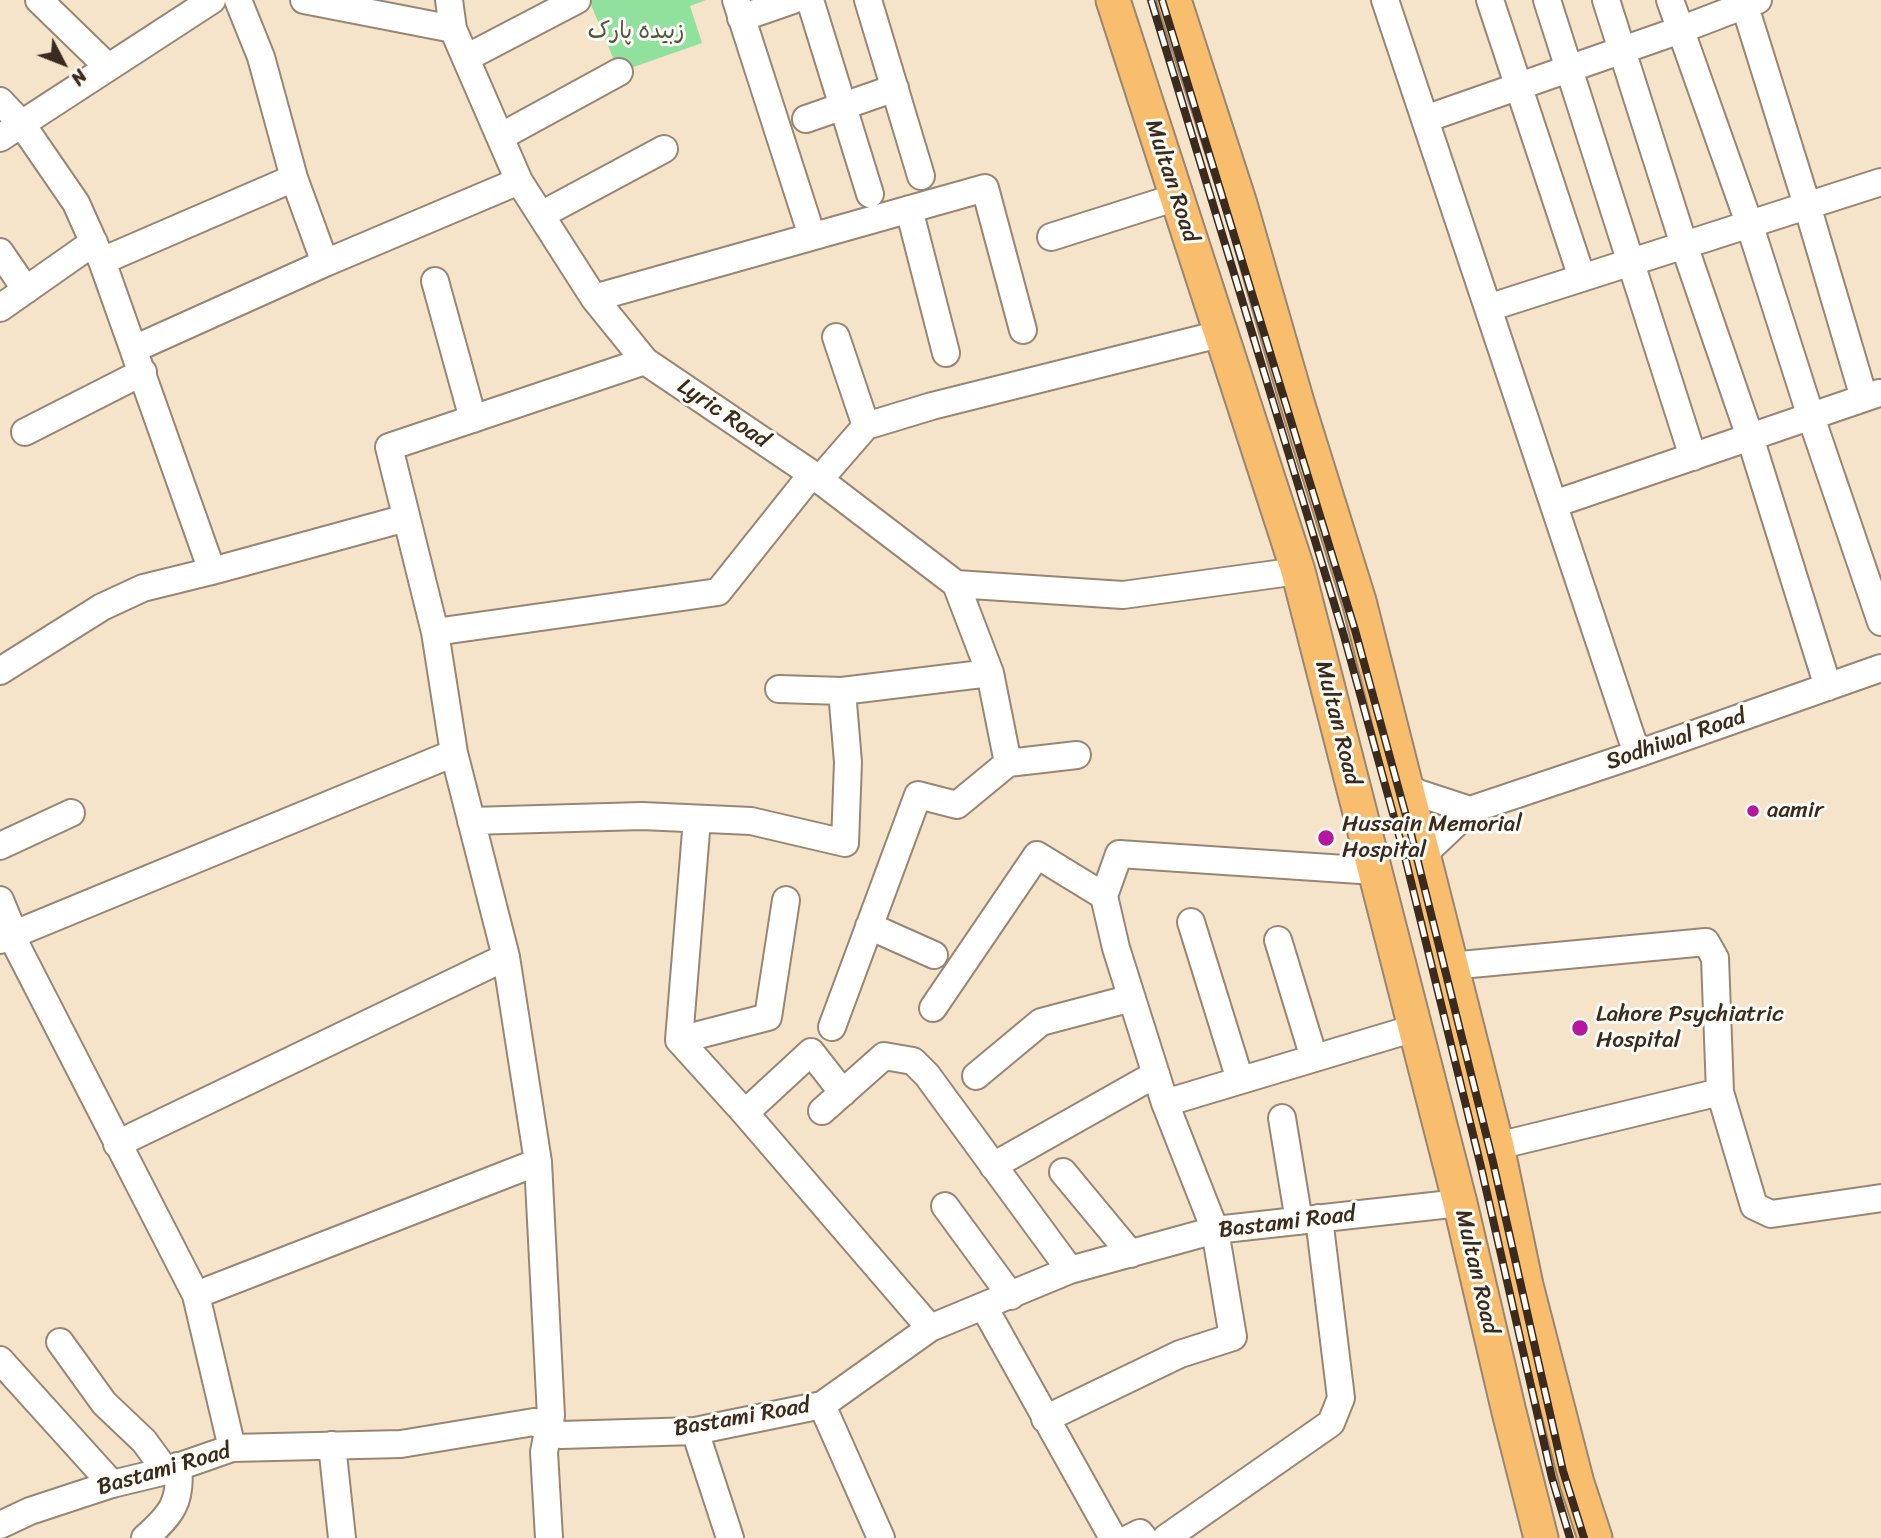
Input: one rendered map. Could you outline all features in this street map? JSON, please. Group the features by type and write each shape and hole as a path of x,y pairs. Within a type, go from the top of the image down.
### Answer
{"main road":[{"name":"Multan Road","path":"1113,0 1298,571 1460,1203 1541,1538"},
{"name":"Multan Road","path":"1174,0 1240,204 1297,402 1359,601 1497,1146 1526,1285 1577,1483 1595,1538"},
{"path":"1509,1412 1556,1401"}],"street":[{"path":"39,0 108,67"},
{"path":"10,130 212,0"},
{"path":"238,0 261,57 294,178 326,263"},
{"path":"304,0 453,29"},
{"name":"Lyric Road","path":"449,0 453,29 519,181 594,298 645,361 815,477 956,584"},
{"path":"466,58 577,0"},
{"path":"793,0 738,9 812,236"},
{"path":"810,0 870,194"},
{"path":"868,0 921,176"},
{"path":"1385,0 1637,754"},
{"path":"1490,0 1582,278"},
{"path":"1547,0 1693,457"},
{"path":"1606,0 1684,245 1750,437 1828,687"},
{"path":"1670,0 1749,223 1881,622"},
{"path":"1425,119 1680,30 1748,2 1807,205 1872,395 1554,504"},
{"path":"500,137 619,72"},
{"path":"806,119 895,88"},
{"path":"0,101 10,130 76,203 98,252 139,361 212,571"},
{"path":"541,215 664,149"},
{"path":"0,309 26,290 98,252 294,178"},
{"path":"26,432 139,361 326,263 519,181"},
{"path":"1488,308 1881,182"},
{"path":"594,298 985,188 1023,330"},
{"path":"1051,237 1177,197"},
{"path":"909,209 946,353"},
{"path":"0,252 26,290"},
{"path":"435,281 473,419"},
{"path":"435,632 718,592 815,477 866,426 932,406 1220,334"},
{"path":"836,337 866,426"},
{"path":"549,1538 544,1452 551,1416 538,1162 506,957 454,753 435,632 389,447 645,361"},
{"path":"0,671 102,607 143,588 406,518"},
{"path":"1008,763 990,673 956,584 1123,595 1298,571"},
{"name":"Sodhiwal Road","path":"1424,858 1431,847 1469,810 1881,668"},
{"path":"779,689 842,691 990,673"},
{"path":"471,821 642,817 751,821 845,843 848,762 842,691"},
{"path":"8,936 454,753"},
{"path":"832,1027 918,795 957,805 1008,763 1077,755"},
{"path":"1406,786 1418,793 1469,810"},
{"path":"0,846 71,813"},
{"path":"697,819 679,1040 930,1328"},
{"path":"1045,1419 1180,1354 1233,1336 1216,1230 1165,1103 1116,948 1104,896 1119,854 1375,871"},
{"path":"933,1008 1037,855 1104,896"},
{"path":"0,900 8,936 196,1295 232,1448"},
{"path":"679,1040 768,1017 786,900"},
{"path":"1191,922 1240,1080"},
{"path":"869,926 934,955"},
{"path":"1278,940 1314,1058"},
{"path":"1450,966 1706,942 1716,958 1720,1092 1754,1206 1771,1214 1881,1198"},
{"path":"117,1144 506,957"},
{"path":"976,1076 1041,1022 1132,998"},
{"path":"1165,1103 1415,1028"},
{"path":"745,1113 811,1052 844,1093"},
{"path":"822,1111 884,1056 913,1061 927,1075 1070,1270"},
{"path":"993,1166 1156,1074"},
{"path":"1497,1146 1720,1092"},
{"path":"1166,1538 1331,1423 1341,1398 1309,1219 1282,1118"},
{"path":"196,1295 538,1162"},
{"path":"1063,1172 1131,1254"},
{"name":"Bastami Road","path":"0,1525 30,1511 112,1484 172,1469 232,1448 401,1444 534,1422 561,1435 695,1431 822,1405 930,1328 1070,1270 1216,1230 1460,1203"},
{"path":"945,1206 1011,1296"},
{"path":"984,1307 1113,1538"},
{"path":"60,1342 104,1403 172,1469 179,1481 176,1502 151,1536"},
{"path":"0,1360 112,1484"},
{"path":"822,1405 881,1538"},
{"path":"695,1431 730,1538"},
{"path":"332,1445 342,1538"},
{"path":"1130,1538 1140,1533 1144,1538"}],"green space":[{"name":"زبیدہ پارک","path":"589,0 706,0 690,6 702,43 619,72"}],"railway":[{"path":"1151,0 1344,636 1405,857 1481,1167 1552,1478 1570,1538"},
{"path":"1162,0 1355,630 1411,834 1493,1162 1563,1471 1584,1538"}],"place":[{"name":"aamir","path":"1753,811"},
{"name":"Hussain Memorial Hospital","path":"1326,838"},
{"name":"Lahore Psychiatric Hospital","path":"1580,1028"}]}
